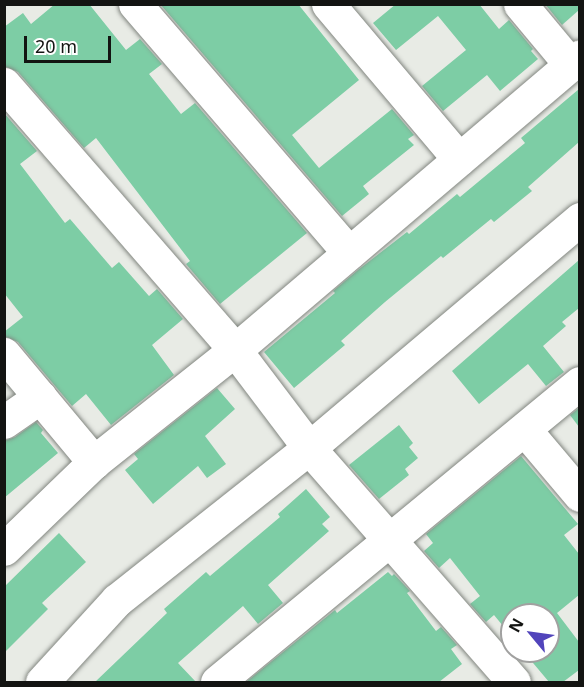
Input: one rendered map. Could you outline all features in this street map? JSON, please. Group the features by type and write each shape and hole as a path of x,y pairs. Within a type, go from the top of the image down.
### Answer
{"street":[{"path":"135,4 349,253"},
{"path":"328,4 459,159"},
{"path":"4,549 94,462 235,350 575,60 520,4"},
{"path":"4,84 235,350 309,448 502,678"},
{"path":"42,682 117,600 309,448 579,219"},
{"path":"4,354 94,462"},
{"path":"217,682 390,542 579,383"},
{"path":"4,422 40,397"},
{"path":"525,430 579,495"}],"building":[{"path":"55,4 89,4 126,50 140,39 162,64 149,74 181,114 195,103 307,233 220,304 186,264 190,261 96,138 84,148 18,72 4,66 4,27 23,13 31,24"},
{"path":"160,4 298,4 359,80 292,135 319,168 392,109 414,135 408,139 414,145 363,186 369,194 342,216"},
{"path":"396,4 479,4 499,29 509,20 533,49 531,51 538,59 500,91 487,75 443,111 422,86 466,50 438,16 396,50 373,23"},
{"path":"545,4 579,4 579,10 562,25"},
{"path":"579,89 579,142 528,187 532,191 494,222 491,219 443,258 441,256 385,302 341,341 345,345 294,388 264,352 335,293 333,291 358,270 407,232 409,234 457,194 460,197 525,143 521,138"},
{"path":"4,113 37,151 20,164 65,223 70,219 112,268 119,262 149,296 157,289 183,319 152,345 174,375 111,425 86,394 72,406 18,342 4,336 4,332 23,317 4,293"},
{"path":"579,260 579,308 562,322 566,326 543,346 564,372 546,386 528,364 479,404 452,371"},
{"path":"217,388 235,409 205,436 226,464 207,478 198,466 153,504 125,470 138,459 134,454"},
{"path":"579,408 579,427 570,415"},
{"path":"36,422 43,430 41,433 58,453 4,498 4,441 15,437"},
{"path":"399,425 413,443 409,447 418,458 405,469 409,475 379,499 349,465"},
{"path":"521,456 578,524 564,535 579,554 579,595 560,611 560,603 500,603 500,622 494,615 486,622 470,604 480,596 450,558 439,568 424,551 433,543 426,534"},
{"path":"306,489 330,517 322,524 329,531 268,585 283,603 258,624 243,606 178,663 196,682 95,682 167,613 164,609 206,572 210,576 280,517 278,514"},
{"path":"59,533 86,562 42,603 48,609 4,653 4,587"},
{"path":"388,572 392,576 394,574 410,591 407,593 436,631 441,627 457,645 451,649 462,664 439,682 246,682 335,610 337,613"},
{"path":"560,617 579,642 579,670 563,682 549,682 533,663 560,663"}]}
